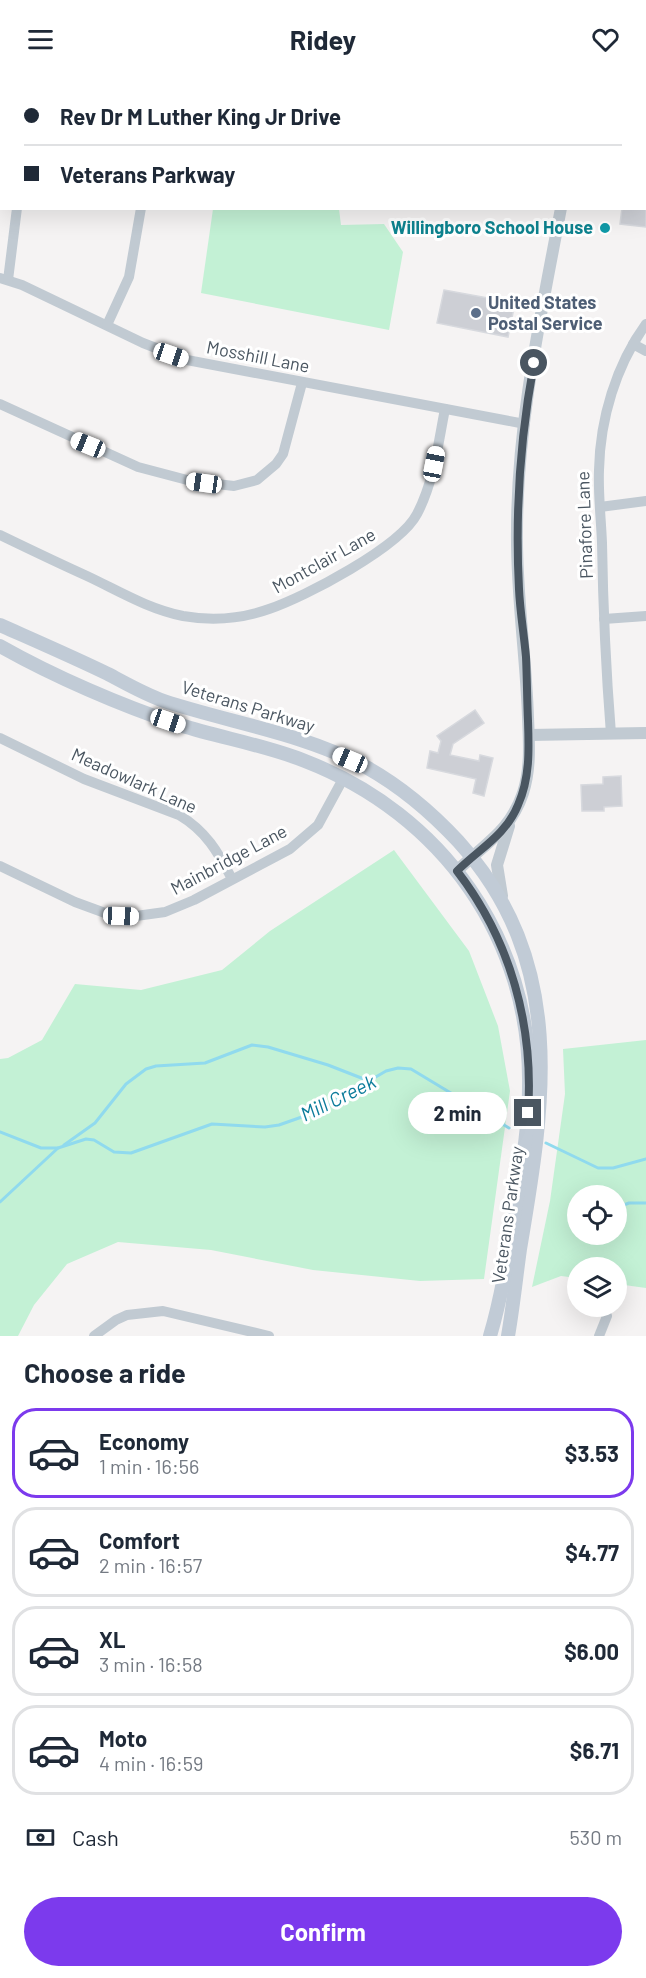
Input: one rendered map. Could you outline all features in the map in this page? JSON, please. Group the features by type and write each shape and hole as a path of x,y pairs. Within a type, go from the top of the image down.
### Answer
{"main road":[{"name":"Veterans Parkway","path":"0,625 162,700 302,740 365,767 422,805 471,856 504,908 529,967 537,1008 542,1055 542,1091 536,1149 508,1336"},
{"name":"Veterans Parkway","path":"0,646 130,707 180,725 297,758 364,788 408,820 457,871 478,901 499,940 516,984 527,1046 530,1085 508,1260 490,1336"}],"street":[{"path":"4,279 17,210"},
{"path":"107,325 129,277 141,210"},
{"path":"504,908 497,865 511,819 524,792 529,735 517,533 518,474 561,210"},
{"name":"Mosshill Lane","path":"4,279 156,349 187,360 525,424"},
{"name":"Pinafore Lane","path":"611,734 604,619 599,455 604,421 613,391 633,344 646,324"},
{"path":"633,344 646,351"},
{"path":"0,404 138,467 191,481 234,486 257,480 271,469 283,454 302,382"},
{"name":"Montclair Lane","path":"0,535 123,595 167,612 210,619 238,616 268,609 298,597 354,566 389,544 409,526 417,516 430,482 445,409"},
{"path":"600,507 646,501"},
{"path":"604,619 646,616"},
{"path":"529,735 646,733"},
{"name":"Meadowlark Lane","path":"0,738 84,779 178,815 192,823 214,845 232,879"},
{"name":"Mainbridge Lane","path":"0,866 90,908 121,916 165,912 290,849 318,825 343,779"},
{"path":"457,871 471,856 494,840 511,819"},
{"path":"94,1336 127,1315 157,1311 269,1336"},
{"path":"599,1336 607,1317"}],"green space":[{"path":"213,210 339,210 341,225 384,224 403,252 389,330 201,293"},
{"path":"394,850 469,951 498,1026 510,1091 484,1279 420,1281 313,1270 211,1250 118,1242 67,1264 34,1305 18,1336 0,1336 0,1059 8,1058 42,1040 75,984 141,990 222,970 270,931"},
{"path":"646,1040 646,1288 627,1285 627,1257 567,1257 567,1277 561,1276 532,1287 550,1201 565,1094 563,1049"}],"building":[{"path":"622,210 646,210 646,227 620,224"},
{"name":"United States Postal Service","path":"444,290 515,303 508,337 437,323"},
{"path":"475,710 484,723 453,744 450,755 479,761 480,755 493,758 484,796 473,793 476,779 427,768 430,751 438,753 441,741 437,736"},
{"path":"621,776 622,806 604,807 604,811 582,811 581,785 603,784 603,777"}],"waterway":[{"path":"64,1145 95,1123 126,1084 146,1069 156,1066 205,1063 252,1045 268,1047 328,1065 369,1081"},
{"name":"Mill Creek","path":"0,1202 58,1148 86,1139 94,1140 114,1152 131,1153 212,1124 265,1127 279,1125 316,1112 386,1071 398,1068 411,1069 509,1128"},
{"path":"0,1132 41,1148 58,1148"},
{"name":"Mill Creek","path":"546,1143 598,1168 613,1168 646,1159"},
{"path":"627,1204 646,1203"}],"place":[{"name":"Willingboro School House","path":"605,228"},
{"name":"United States Postal Service","path":"476,313"}],"route":[{"path":"528,1113 530,1085 527,1046 516,984 489,920 457,871 471,856 494,840 503,830 518,806 527,776 529,740 526,658 519,592 518,474 534,363"}]}
